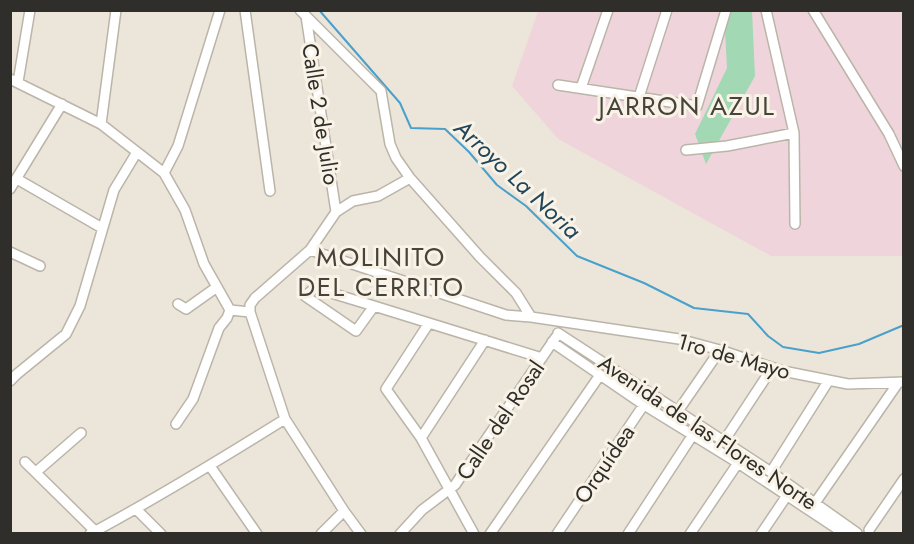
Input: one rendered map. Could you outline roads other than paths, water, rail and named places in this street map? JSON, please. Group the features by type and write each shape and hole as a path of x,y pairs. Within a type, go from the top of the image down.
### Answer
{"street":[{"path":"30,10 14,81 101,124 164,173 185,210 204,264 230,310"},
{"path":"101,124 116,10"},
{"path":"164,173 178,147 220,10"},
{"path":"245,10 270,191"},
{"path":"581,88 608,10"},
{"path":"639,97 666,10"},
{"path":"558,85 697,106 726,10"},
{"path":"766,10 794,133 795,224"},
{"path":"813,10 889,134 903,166"},
{"path":"303,14 381,92 390,144 396,158 410,178 480,257 516,293 531,317"},
{"name":"Calle 2 de Julio","path":"303,14 336,212"},
{"path":"10,189 62,104"},
{"path":"686,150 727,146 794,133"},
{"path":"10,381 66,334 80,306 114,190 137,152"},
{"path":"361,534 285,419 250,312 250,304 310,250 336,212 353,201 378,196 410,178"},
{"path":"17,179 102,228"},
{"path":"310,250 506,315 564,322"},
{"path":"10,252 40,266"},
{"path":"178,304 186,309 217,287"},
{"path":"374,306 356,331 305,296 315,288 374,306 429,323 485,340 542,358"},
{"path":"230,310 250,312"},
{"path":"176,424 193,399 219,328 230,310"},
{"name":"Calle del Rosal","path":"400,534 422,510 455,485 564,322"},
{"name":"1ro de Mayo","path":"564,322 679,339 783,371 848,384 901,382"},
{"path":"429,323 386,389 421,438 474,534"},
{"name":"Avenida de las Flores Norte","path":"558,333 771,472 790,491 845,534"},
{"path":"421,438 485,340"},
{"name":"Avenida de las Flores Norte","path":"552,342 644,405 738,463 815,503 856,533"},
{"path":"678,411 720,350"},
{"path":"724,441 772,368"},
{"path":"490,534 600,375"},
{"path":"771,472 829,380"},
{"path":"815,503 901,382"},
{"name":"Orquídea","path":"557,534 651,394"},
{"path":"26,462 93,532 210,466 285,419"},
{"path":"628,534 700,425"},
{"path":"36,472 81,433"},
{"path":"690,534 738,463"},
{"path":"210,466 257,534"},
{"path":"872,532 903,479"},
{"path":"872,532 903,488"},
{"path":"761,534 790,491"},
{"path":"136,509 161,534"},
{"path":"321,534 344,511"},
{"path":"856,533 872,532"}],"waterway":[{"name":"Arroyo La Noria","path":"319,10 400,103 411,128 445,129 469,152 497,185 526,206 577,256 644,283 694,308 748,314 768,336 783,347 819,353 859,344 904,325"}],"district":[{"name":"JARRON AZUL","path":"687,106"},
{"name":"MOLINITO DEL CERRITO","path":"381,272"}]}
